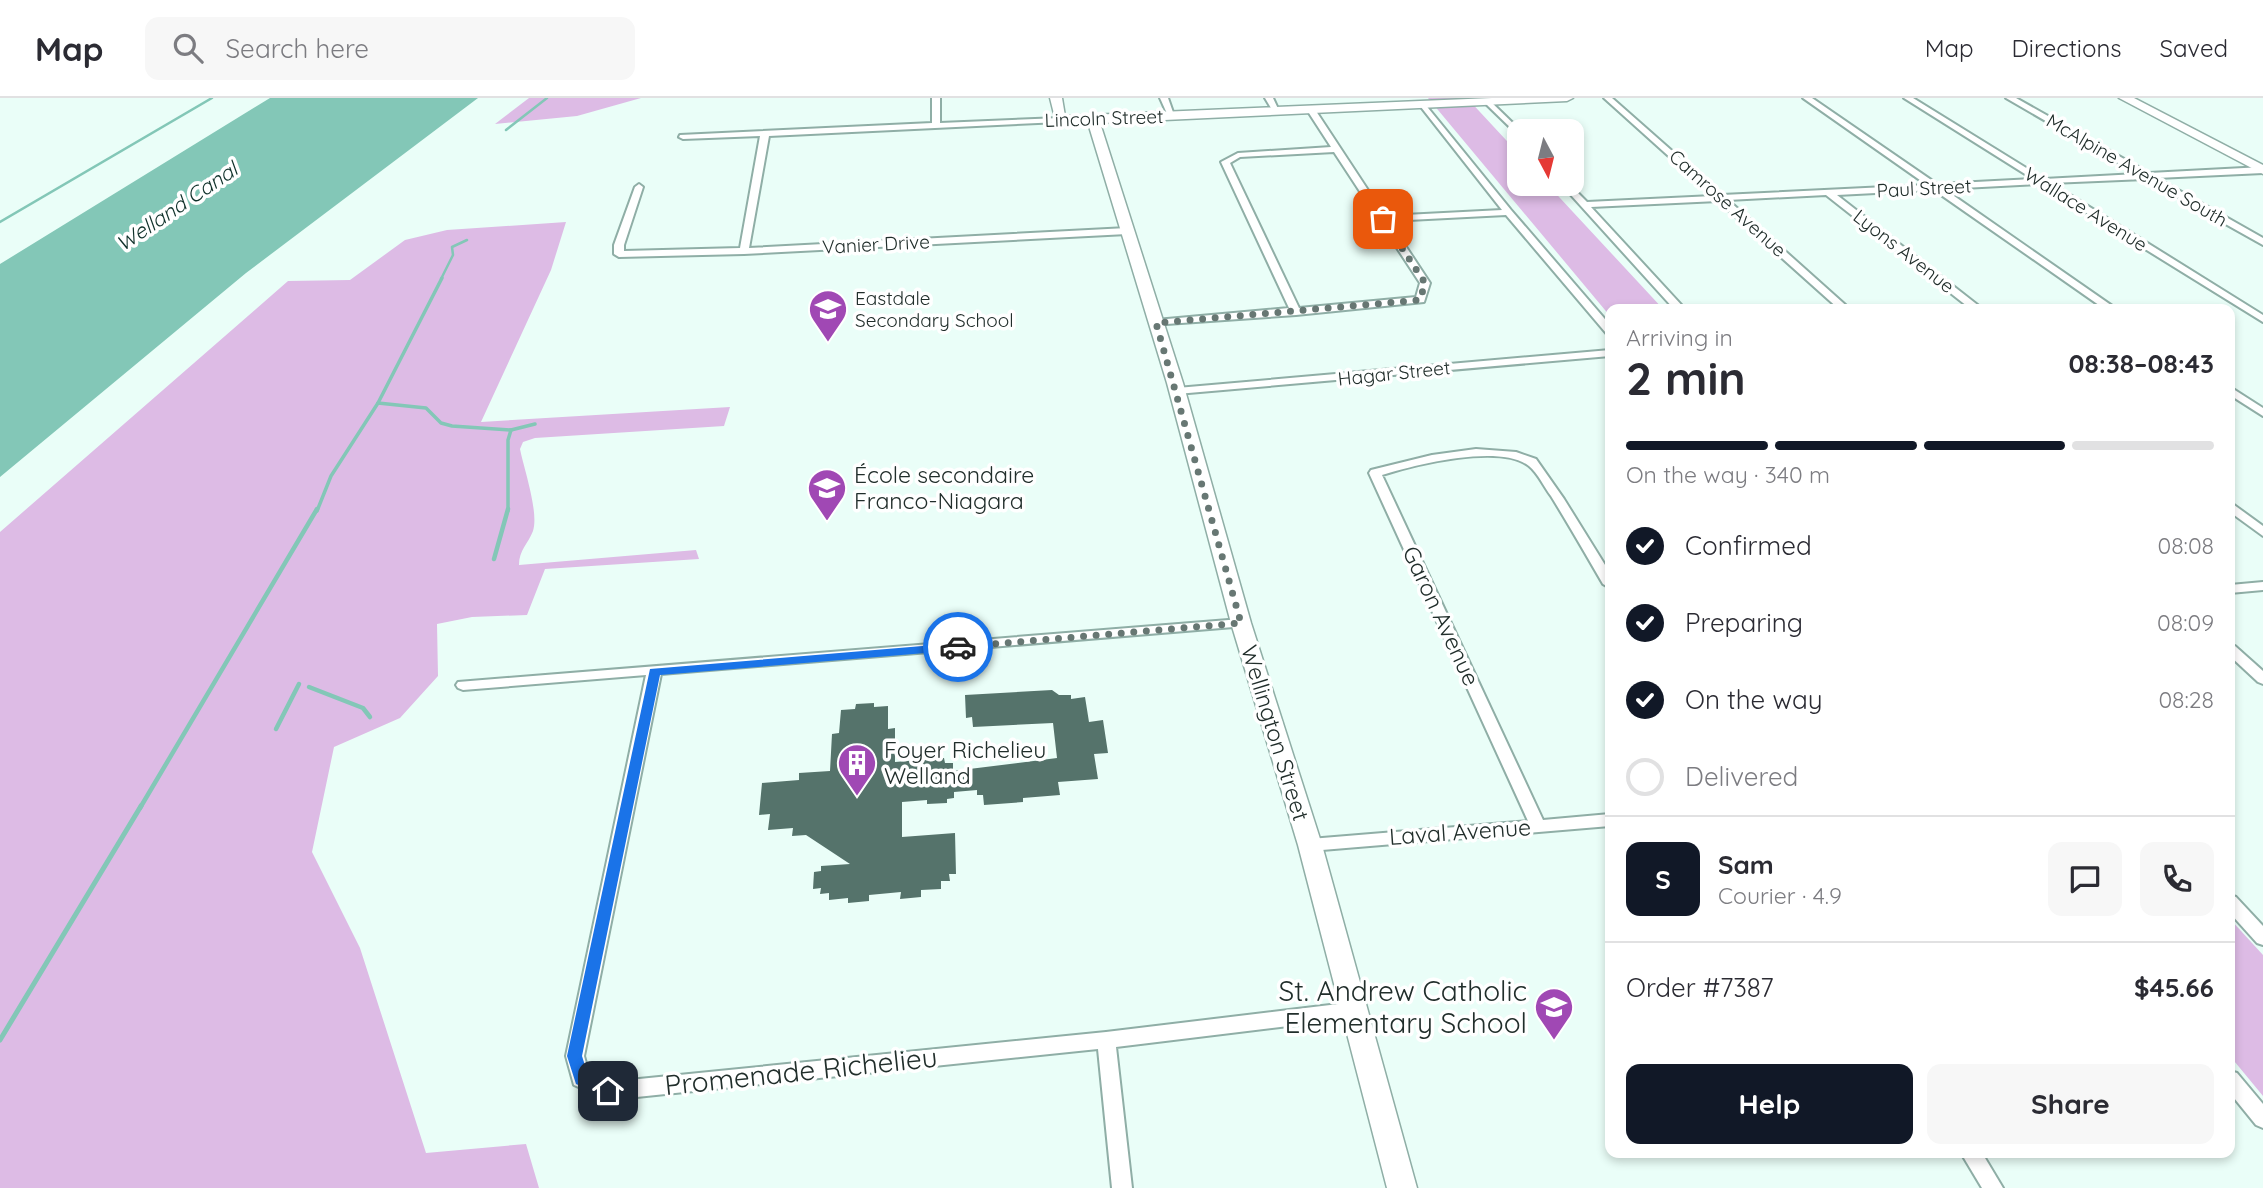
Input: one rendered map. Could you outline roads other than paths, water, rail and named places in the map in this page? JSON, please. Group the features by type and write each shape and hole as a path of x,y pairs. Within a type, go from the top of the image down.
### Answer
{"street":[{"path":"936,98 936,126"},
{"path":"1056,98 1060,120"},
{"path":"1164,98 1172,116"},
{"path":"1269,98 1277,111"},
{"name":"Lincoln Street","path":"683,137 1311,110 1377,102 1424,105 1567,98"},
{"name":"Camrose Avenue","path":"1608,98 1724,198 1839,304"},
{"path":"1807,98 2104,304"},
{"name":"Wallace Avenue","path":"1908,98 2263,319"},
{"name":"McAlpine Avenue South","path":"2010,98 2263,242"},
{"path":"2125,98 2263,170"},
{"path":"1483,101 1507,123"},
{"path":"1424,105 1508,212 1605,325"},
{"path":"1156,323 1420,300 1425,283 1311,110"},
{"name":"Wellington Street","path":"1093,120 1177,391 1241,623 1310,845 1402,1188"},
{"path":"744,251 765,133"},
{"path":"1296,312 1225,162 1238,155 1338,149"},
{"name":"Paul Street","path":"1585,205 2263,170"},
{"name":"Vanier Drive","path":"639,187 617,250 619,254 744,251 1127,231"},
{"name":"Lyons Avenue","path":"1829,192 1971,304"},
{"path":"1576,196 1676,304"},
{"path":"1383,219 1508,212"},
{"path":"2235,313 2263,311"},
{"name":"Hagar Street","path":"1177,391 1605,354"},
{"path":"2235,393 2263,413"},
{"name":"Garon Avenue","path":"1538,827 1375,473 1410,461 1501,452 1534,463 1605,576"},
{"path":"2235,510 2263,532"},
{"path":"2235,589 2263,586"},
{"path":"463,685 1241,623"},
{"path":"2235,653 2263,678"},
{"name":"Promenade Richelieu","path":"654,671 575,1056 581,1079 608,1091 1106,1040 1355,1010"},
{"name":"Laval Avenue","path":"1310,845 1605,820"},
{"path":"2235,907 2263,938"},
{"path":"1106,1040 1122,1188"},
{"path":"2235,1085 2263,1119"},
{"path":"1973,1158 1993,1188"}],"water":[{"name":"Welland Canal","path":"270,98 478,98 246,273 0,477 0,264"}],"waterway":[{"path":"0,222 212,98"},
{"path":"506,130 547,98"},
{"path":"441,279 453,255 452,247 467,240"},
{"path":"378,403 442,278"},
{"path":"317,511 331,476 378,403"},
{"path":"378,403 426,408 441,423 452,426 511,430"},
{"path":"511,430 535,424"},
{"path":"508,509 508,440 511,430"},
{"path":"140,808 317,509"},
{"path":"494,559 508,509"},
{"path":"276,729 299,684"},
{"path":"309,687 363,708 370,717"},
{"path":"0,1040 141,806"}],"place":[{"name":"Eastdale Secondary School","path":"828,343"},
{"name":"École secondaire Franco-Niagara","path":"827,522"},
{"name":"Foyer Richelieu Welland","path":"857,797"},
{"name":"St. Andrew Catholic Elementary School","path":"1554,1041"}]}
